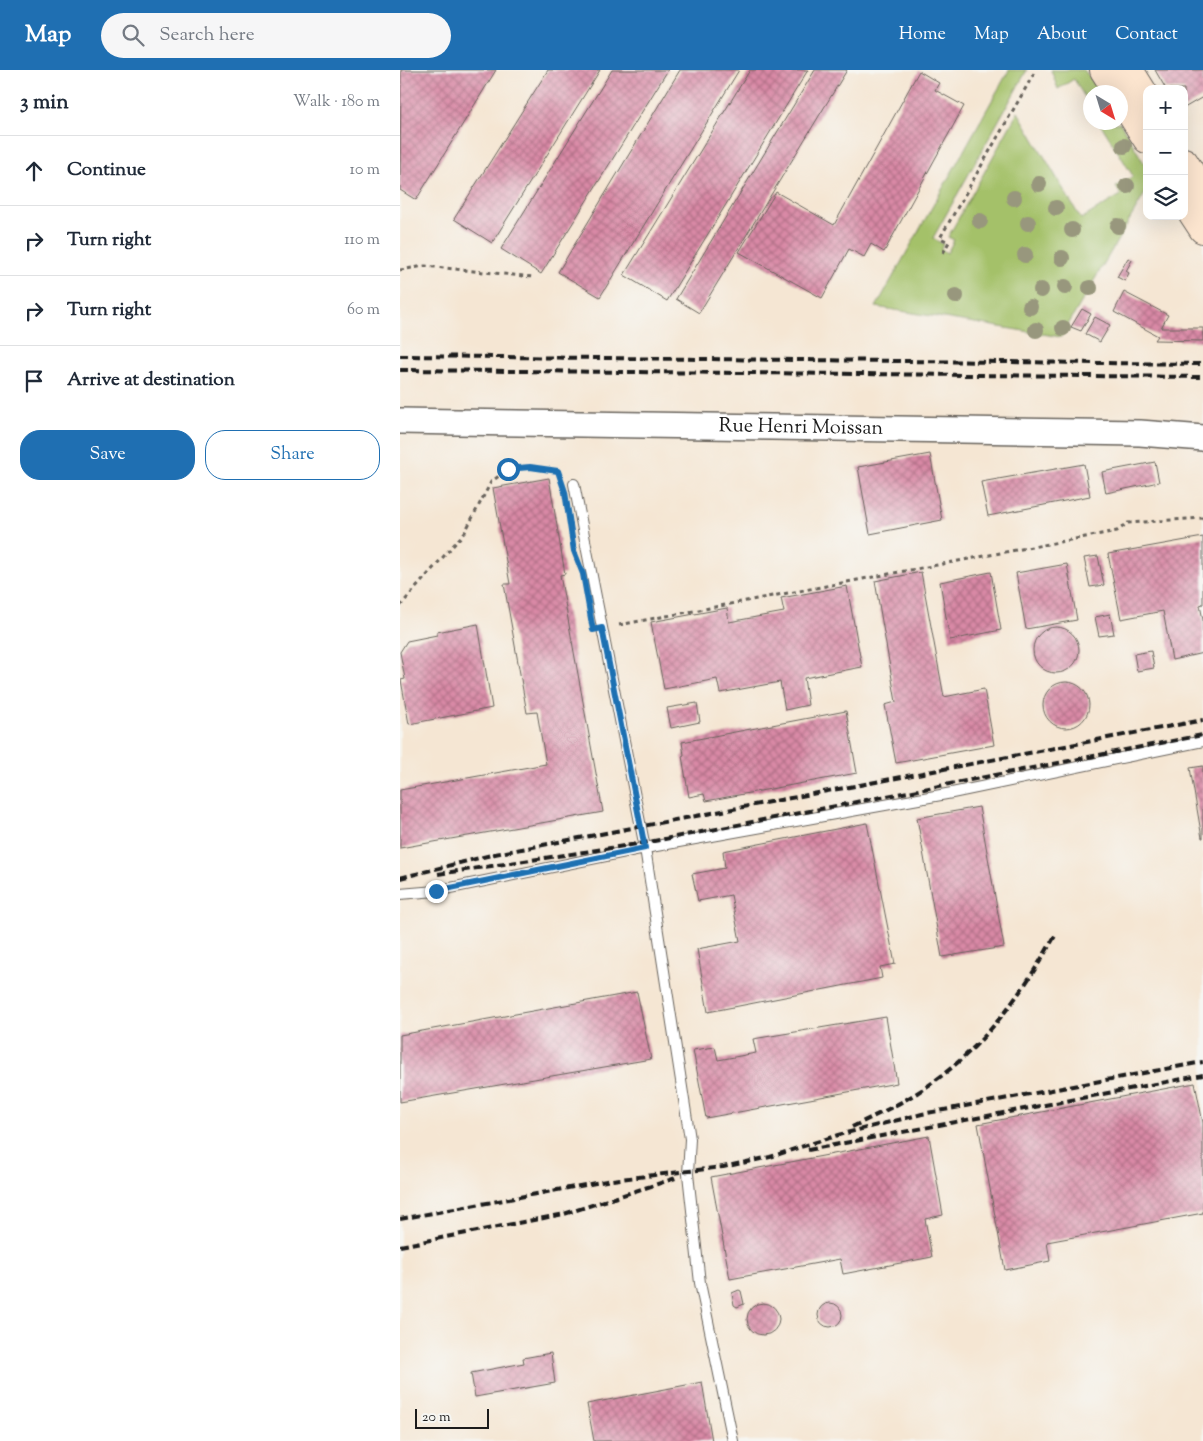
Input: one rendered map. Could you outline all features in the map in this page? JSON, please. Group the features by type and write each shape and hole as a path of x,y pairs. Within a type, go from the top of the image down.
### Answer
{"main road":[{"path":"1104,70 1114,85"},
{"path":"1129,70 1143,93"},
{"path":"1128,109 1143,133"},
{"path":"1188,169 1203,193"},
{"path":"1188,206 1203,229"}],"street":[{"name":"Rue Henri Moissan","path":"400,421 1140,433 1203,438"}],"lane":[{"path":"574,484 645,848 690,1139 688,1174 700,1283 733,1441"},
{"path":"400,894 436,891 645,848 952,793 1203,741"}],"path":[{"path":"943,254 949,242 940,238 1036,70"},
{"path":"400,270 425,266 533,277"},
{"path":"400,606 465,532 491,482 508,469 530,467 558,471 560,478"},
{"path":"602,628 1117,531 1128,523 1203,518"}],"green space":[{"path":"1009,70 1027,70 933,238 943,244 941,249 947,253 954,240 948,237 1018,112 1081,219 1121,195 1116,187 1133,176 1104,130 1124,130 1143,161 1143,197 1061,337 876,307"},
{"path":"1051,70 1084,70 1096,85 1083,85 1083,94 1074,79 1058,89"}],"building":[{"path":"401,70 496,70 416,200 400,190"},
{"path":"548,70 600,70 492,243 454,219"},
{"path":"612,70 668,70 541,274 501,249"},
{"path":"680,70 739,70 600,297 558,272"},
{"path":"750,70 808,70 667,301 624,275"},
{"path":"815,70 847,70 699,313 676,299"},
{"path":"1155,70 1203,70 1203,97 1188,106 1188,85 1164,85"},
{"path":"919,71 939,83 935,90 964,106 884,252 871,244 864,257 849,249 822,298 739,252 776,192 834,225"},
{"path":"1128,258 1132,260 1126,271 1129,273 1125,281 1117,277"},
{"path":"1124,292 1168,315 1161,328 1203,328 1203,341 1155,340 1158,336 1114,312"},
{"path":"1082,309 1091,314 1081,331 1071,327"},
{"path":"1095,317 1110,325 1100,342 1085,334"},
{"path":"930,454 942,520 870,534 858,467"},
{"path":"1155,462 1159,482 1106,493 1102,472"},
{"path":"1084,464 1090,496 988,516 981,482"},
{"path":"549,478 565,574 560,575 603,812 400,848 400,790 546,764 537,712 527,713 504,584 510,584 493,488"},
{"path":"1203,537 1203,604 1200,605 1203,620 1203,653 1172,660 1163,611 1121,619 1108,554"},
{"path":"1098,556 1104,585 1090,587 1084,558"},
{"path":"1067,564 1077,620 1026,629 1016,573"},
{"path":"921,572 944,697 984,689 994,745 896,763 885,705 896,702 875,581"},
{"path":"991,572 1001,630 950,640 940,582"},
{"path":"847,586 862,667 804,678 808,705 785,710 780,682 720,693 717,679 664,689 651,622 727,608 729,622 784,612 781,598"},
{"path":"1110,614 1114,634 1099,636 1095,617"},
{"path":"478,624 492,708 409,724 401,680 405,679 400,652 407,641 437,635 437,632"},
{"path":"1051,627 1061,627 1075,637 1079,650 1075,663 1069,669 1061,673 1051,673 1037,663 1033,655 1033,645 1043,631"},
{"path":"1151,651 1154,668 1137,671 1134,654"},
{"path":"1061,682 1071,682 1085,692 1089,705 1085,718 1079,724 1071,728 1061,728 1047,718 1043,710 1043,700 1053,686"},
{"path":"697,703 700,722 671,728 667,708"},
{"path":"846,711 857,773 706,801 704,794 689,797 682,756 684,755 682,742"},
{"path":"1203,766 1203,838 1202,838 1190,768"},
{"path":"979,807 1004,947 942,957 917,818"},
{"path":"867,823 895,964 880,967 882,978 708,1012 697,949 740,941 731,895 698,901 692,874 725,868 723,851"},
{"path":"637,992 651,1059 400,1102 400,1035"},
{"path":"886,1017 897,1083 706,1118 693,1050 715,1047 718,1060 756,1053 753,1039"},
{"path":"1195,1083 1203,1123 1203,1213 1047,1242 1050,1261 1005,1270 978,1124"},
{"path":"929,1136 943,1215 925,1219 932,1257 843,1274 840,1259 730,1279 711,1177"},
{"path":"741,1291 744,1304 737,1307 734,1305 732,1293"},
{"path":"763,1303 769,1304 774,1308 778,1313 778,1325 774,1330 769,1334 763,1335 757,1334 752,1330 748,1325 747,1319 748,1313 752,1308 757,1304"},
{"path":"830,1303 835,1304 841,1310 841,1320 835,1326 830,1327 825,1326 819,1320 818,1315 819,1310 825,1304"},
{"path":"551,1353 555,1383 475,1397 471,1373 524,1363 523,1358"},
{"path":"702,1382 712,1441 594,1441 587,1404"}],"railway":[{"path":"400,356 1203,364"},
{"path":"400,370 1203,377"},
{"path":"400,878 495,854 1203,720"},
{"path":"438,874 644,843 1203,735"},
{"path":"852,1127 917,1093 960,1060 997,1022 1028,980 1056,934"},
{"path":"400,1219 612,1180 723,1167 770,1157 838,1135 922,1114 1203,1062"},
{"path":"808,1150 1203,1075"},
{"path":"400,1246 564,1214 679,1177"}],"route":[{"path":"436,891 645,848 602,628 593,630 583,574 574,551 565,492 558,471 530,467 508,469"}]}
